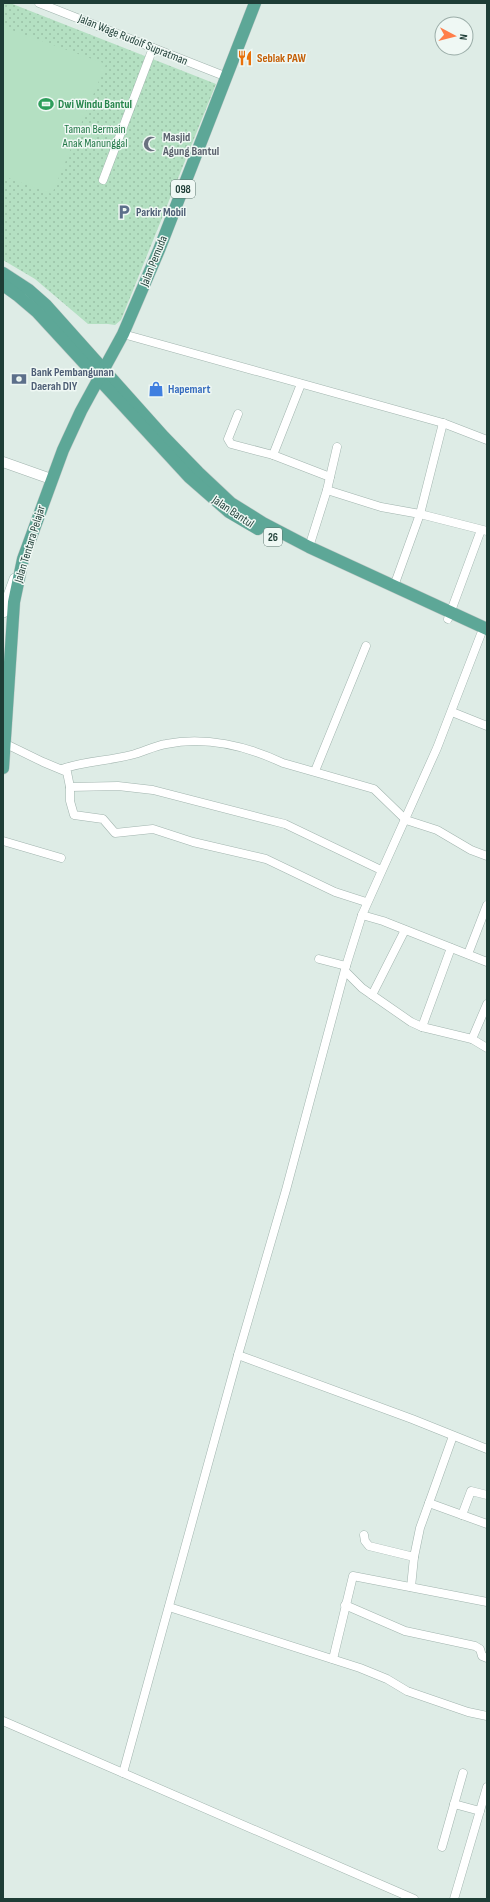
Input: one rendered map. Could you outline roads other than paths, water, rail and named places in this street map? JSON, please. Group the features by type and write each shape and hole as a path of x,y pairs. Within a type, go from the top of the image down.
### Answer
{"main road":[{"name":"Jalan Pemuda","path":"101,376 123,334 159,250 255,3"},
{"path":"3,273 29,290 46,305 101,376"},
{"path":"3,285 37,312 101,376"},
{"name":"Jalan Tentara Pelajar","path":"3,768 6,744 14,602 19,573 28,542 52,479 81,411 101,376"},
{"name":"Jalan Bantul","path":"101,376 164,437 216,491 231,503 263,523 310,547 394,586 485,634"},
{"name":"Jalan Bantul","path":"101,376 188,477 229,512 267,534 450,616"},
{"path":"3,612 28,542"}],"street":[{"name":"Jalan Wage Rudolf Supratman","path":"39,3 227,77"},
{"path":"103,180 153,48"},
{"path":"123,334 443,423 487,440"},
{"path":"273,455 301,384"},
{"path":"238,414 228,439 229,443 273,455 330,477"},
{"path":"394,586 420,514 443,423"},
{"path":"310,547 327,490 337,447"},
{"path":"3,462 52,479"},
{"path":"327,490 381,507 420,514 484,531 450,616"},
{"path":"123,1773 238,1355 286,1190 345,968 366,902 406,820 485,634"},
{"path":"315,771 366,646"},
{"path":"452,712 487,726"},
{"path":"62,769 78,763 132,755 164,744 189,741 236,746 270,757 282,763 315,771 374,789 406,820 437,830 471,850 487,856"},
{"path":"6,744 43,762 62,769 69,775 70,801 74,815 103,819 115,833 153,829 193,842 266,859 335,892 366,902"},
{"path":"70,787 124,786 154,790 285,824 381,870"},
{"path":"3,841 61,858"},
{"path":"468,954 486,910"},
{"path":"362,915 487,962"},
{"path":"372,995 405,930"},
{"path":"422,1027 451,948"},
{"path":"319,959 345,968 353,981 411,1022 422,1027 472,1039 487,1048"},
{"path":"472,1039 487,1004"},
{"path":"238,1355 412,1419 487,1449"},
{"path":"412,1587 414,1557 420,1528 453,1436"},
{"path":"462,1515 471,1491 487,1495"},
{"path":"429,1503 487,1524"},
{"path":"364,1535 365,1541 369,1546 414,1557"},
{"path":"333,1659 351,1581 354,1576 487,1602"},
{"path":"345,1605 405,1631 476,1646 480,1649 482,1656 487,1658"},
{"path":"169,1607 380,1675 407,1691 468,1712 487,1716"},
{"path":"3,1721 414,1899"},
{"path":"442,1847 463,1774"},
{"path":"454,1899 487,1787"},
{"path":"454,1804 480,1811"}],"place":[{"name":"Seblak PAW","path":"245,58"},
{"name":"Dwi Windu Bantul","path":"46,104"},
{"name":"Masjid Agung Bantul","path":"151,144"},
{"name":"Parkir Mobil","path":"124,212"},
{"name":"Bank Pembangunan Daerah DIY","path":"19,379"},
{"name":"Hapemart","path":"156,389"}],"park label":[{"name":"Taman Bermain Anak Manunggal","path":"95,136"}]}
